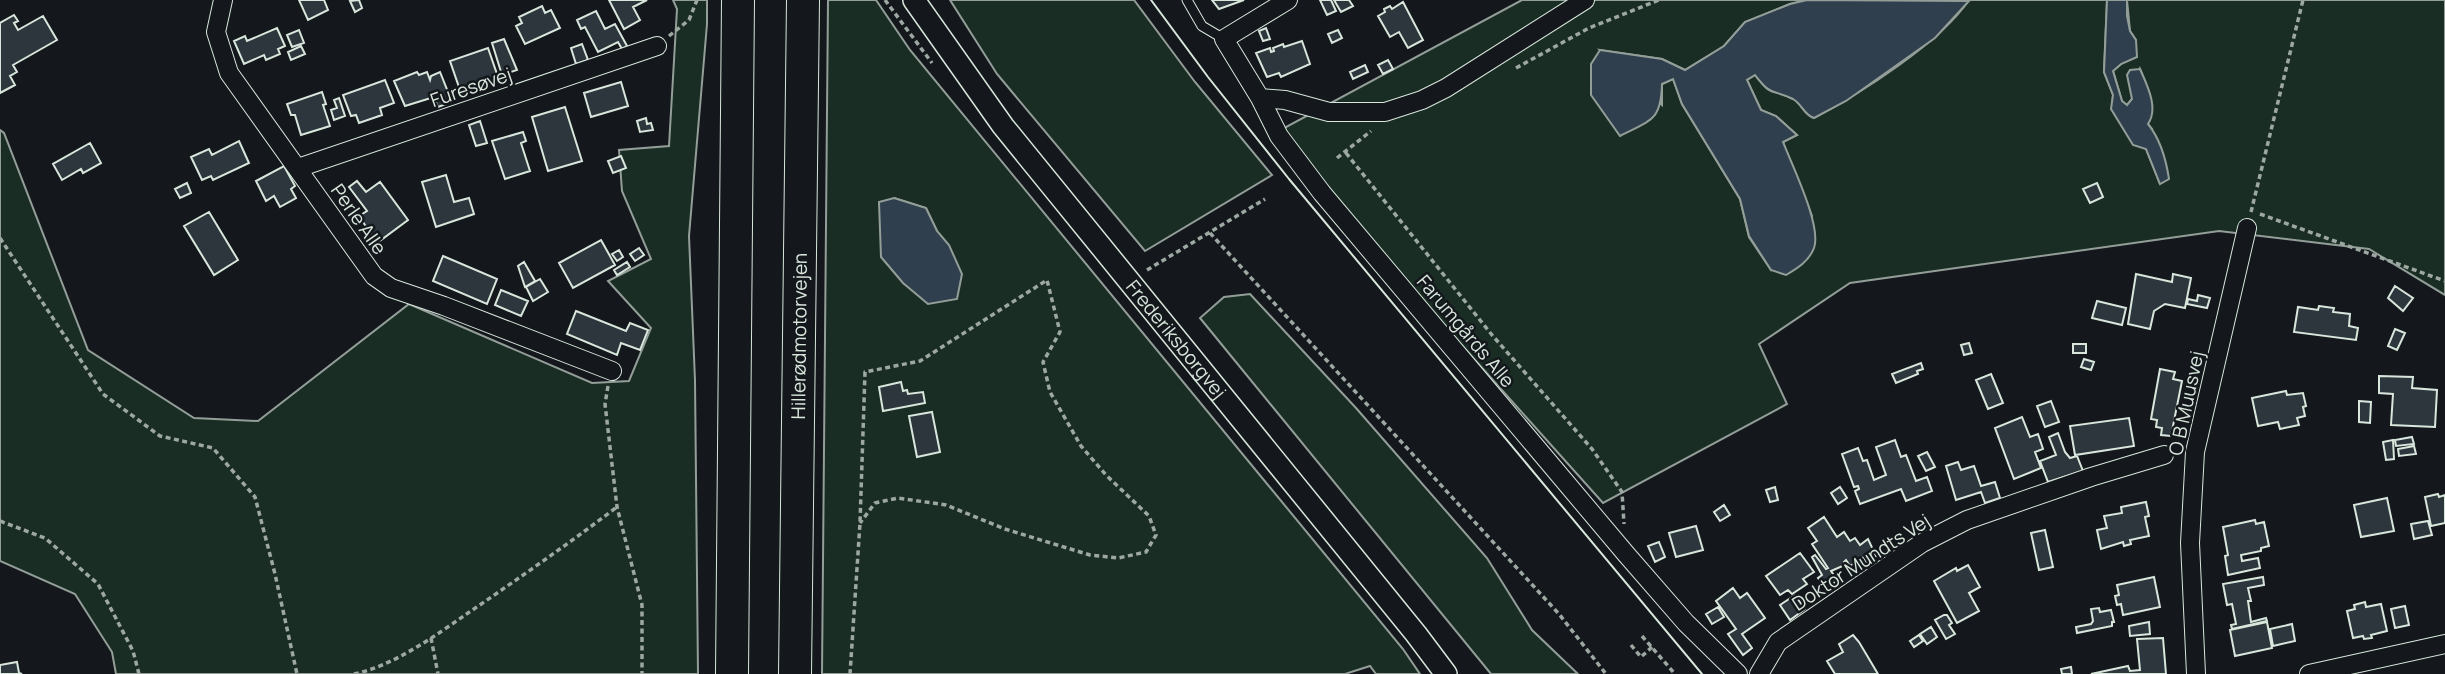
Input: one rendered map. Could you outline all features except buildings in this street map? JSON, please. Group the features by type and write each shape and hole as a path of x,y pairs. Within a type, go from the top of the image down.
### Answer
{"highway":[{"path":"732,674 738,4"},
{"name":"Hillerødmotorvejen","path":"795,674 803,4"}],"street":[{"name":"Perle Alle","path":"223,0 216,32 229,73 374,276 391,288 612,371"},
{"name":"Frederiksborgvej","path":"914,0 1003,126 1446,674"},
{"path":"1224,39 1288,0"},
{"path":"1260,99 1285,100 1329,112 1385,111 1422,100 1446,88 1585,0"},
{"name":"Farumgårds Alle","path":"1224,39 1298,164 1626,554 1686,623 1738,674"},
{"name":"Furesøvej","path":"298,168 657,46"},
{"name":"O B Muusvej","path":"2196,674 2190,543 2195,452 2249,219"},
{"name":"Doktor Mundts Vej","path":"1759,674 1778,642 1922,543 1967,520 2164,455"},
{"path":"2309,674 2445,644"}],"lane":[{"name":"Farumgårds Alle","path":"1186,0 1202,26 1224,39"}],"path":[{"path":"657,46 689,20 697,0"},
{"path":"2303,0 2249,219 2445,281"},
{"path":"1337,158 1380,124 1385,111"},
{"path":"1346,153 1492,335 1600,459 1622,492 1626,554"},
{"path":"1128,281 1265,199"},
{"path":"1210,233 1559,614 1606,674"},
{"path":"0,238 103,394 160,436 213,448 255,497 297,674"},
{"path":"850,674 860,523 865,372 919,361 1047,280 1060,332 1043,362 1050,392 1081,446 1106,475 1149,516 1156,535 1146,552 1118,558 1090,555 1005,529 946,505 898,498 875,503 860,523"},
{"path":"612,371 605,404 617,507 642,605 642,674"},
{"path":"354,674 370,671 430,639 545,561 617,507"},
{"path":"0,521 45,538 98,584 133,652 139,674"},
{"path":"1642,636 1675,674"},
{"path":"430,639 438,674"},
{"path":"1631,645 1640,657 1652,647"},
{"path":"1633,658 1637,653"}],"green space":[{"path":"673,0 707,0 689,236 695,380 698,674 116,674 112,652 75,594 0,561 0,130 4,133 88,350 194,418 258,421 409,304 592,383 629,381 651,328 608,281 651,259 622,191 619,150 669,146 677,9"},
{"path":"828,0 876,0 910,50 1403,649 1420,674 1376,674 1370,666 1345,674 822,674","holes":["894,198 926,208 937,231"]},
{"path":"950,0 1134,0 1195,82 1272,175 1145,251 997,74"},
{"path":"1522,0 1807,0 1745,22 1724,46 1685,70 1662,59 1600,50 1662,105 1662,84 1673,79 1682,104 1740,199 1749,237 1771,270 1812,216 1783,142 1797,135 1776,116 1761,110 1747,80 1755,75 1769,90 1793,99 1814,118 1876,81 1920,50 1969,0 2107,0 2104,72 2113,95 2112,109 2146,149 2160,184 2152,129 2148,124 2149,96 2140,69 2132,99 2127,105 2122,101 2113,71 2121,64 2136,40 2130,31 2127,0 2445,0 2445,295 2369,249 2219,231 1850,283 1759,344 1787,404 1603,503 1273,134"},
{"path":"1250,294 1356,408 1487,558 1532,630 1578,674 1491,674 1200,318 1224,297"}],"water":[{"path":"1807,0 1969,1 1935,38 1846,101 1814,118 1793,99 1769,90 1755,75 1747,80 1761,110 1776,116 1797,135 1783,142 1805,195 1815,238 1809,257 1786,275 1771,270 1749,236 1740,199 1682,104 1673,79 1662,84 1659,105 1652,118 1620,136 1591,95 1591,64 1600,50 1662,59 1685,70 1724,46 1745,22"},
{"path":"2107,0 2127,0 2127,16 2130,31 2136,40 2137,57 2113,71 2122,101 2127,105 2132,99 2127,75 2130,70 2140,69 2146,82 2152,104 2148,124 2162,150 2169,179 2160,184 2146,149 2133,145 2111,109 2113,95 2104,72"},
{"path":"894,198 926,208 937,231 949,245 962,274 957,299 928,304 903,283 881,257 879,202"}],"tram line":[{"path":"1151,0 1289,179 1702,674"}]}
